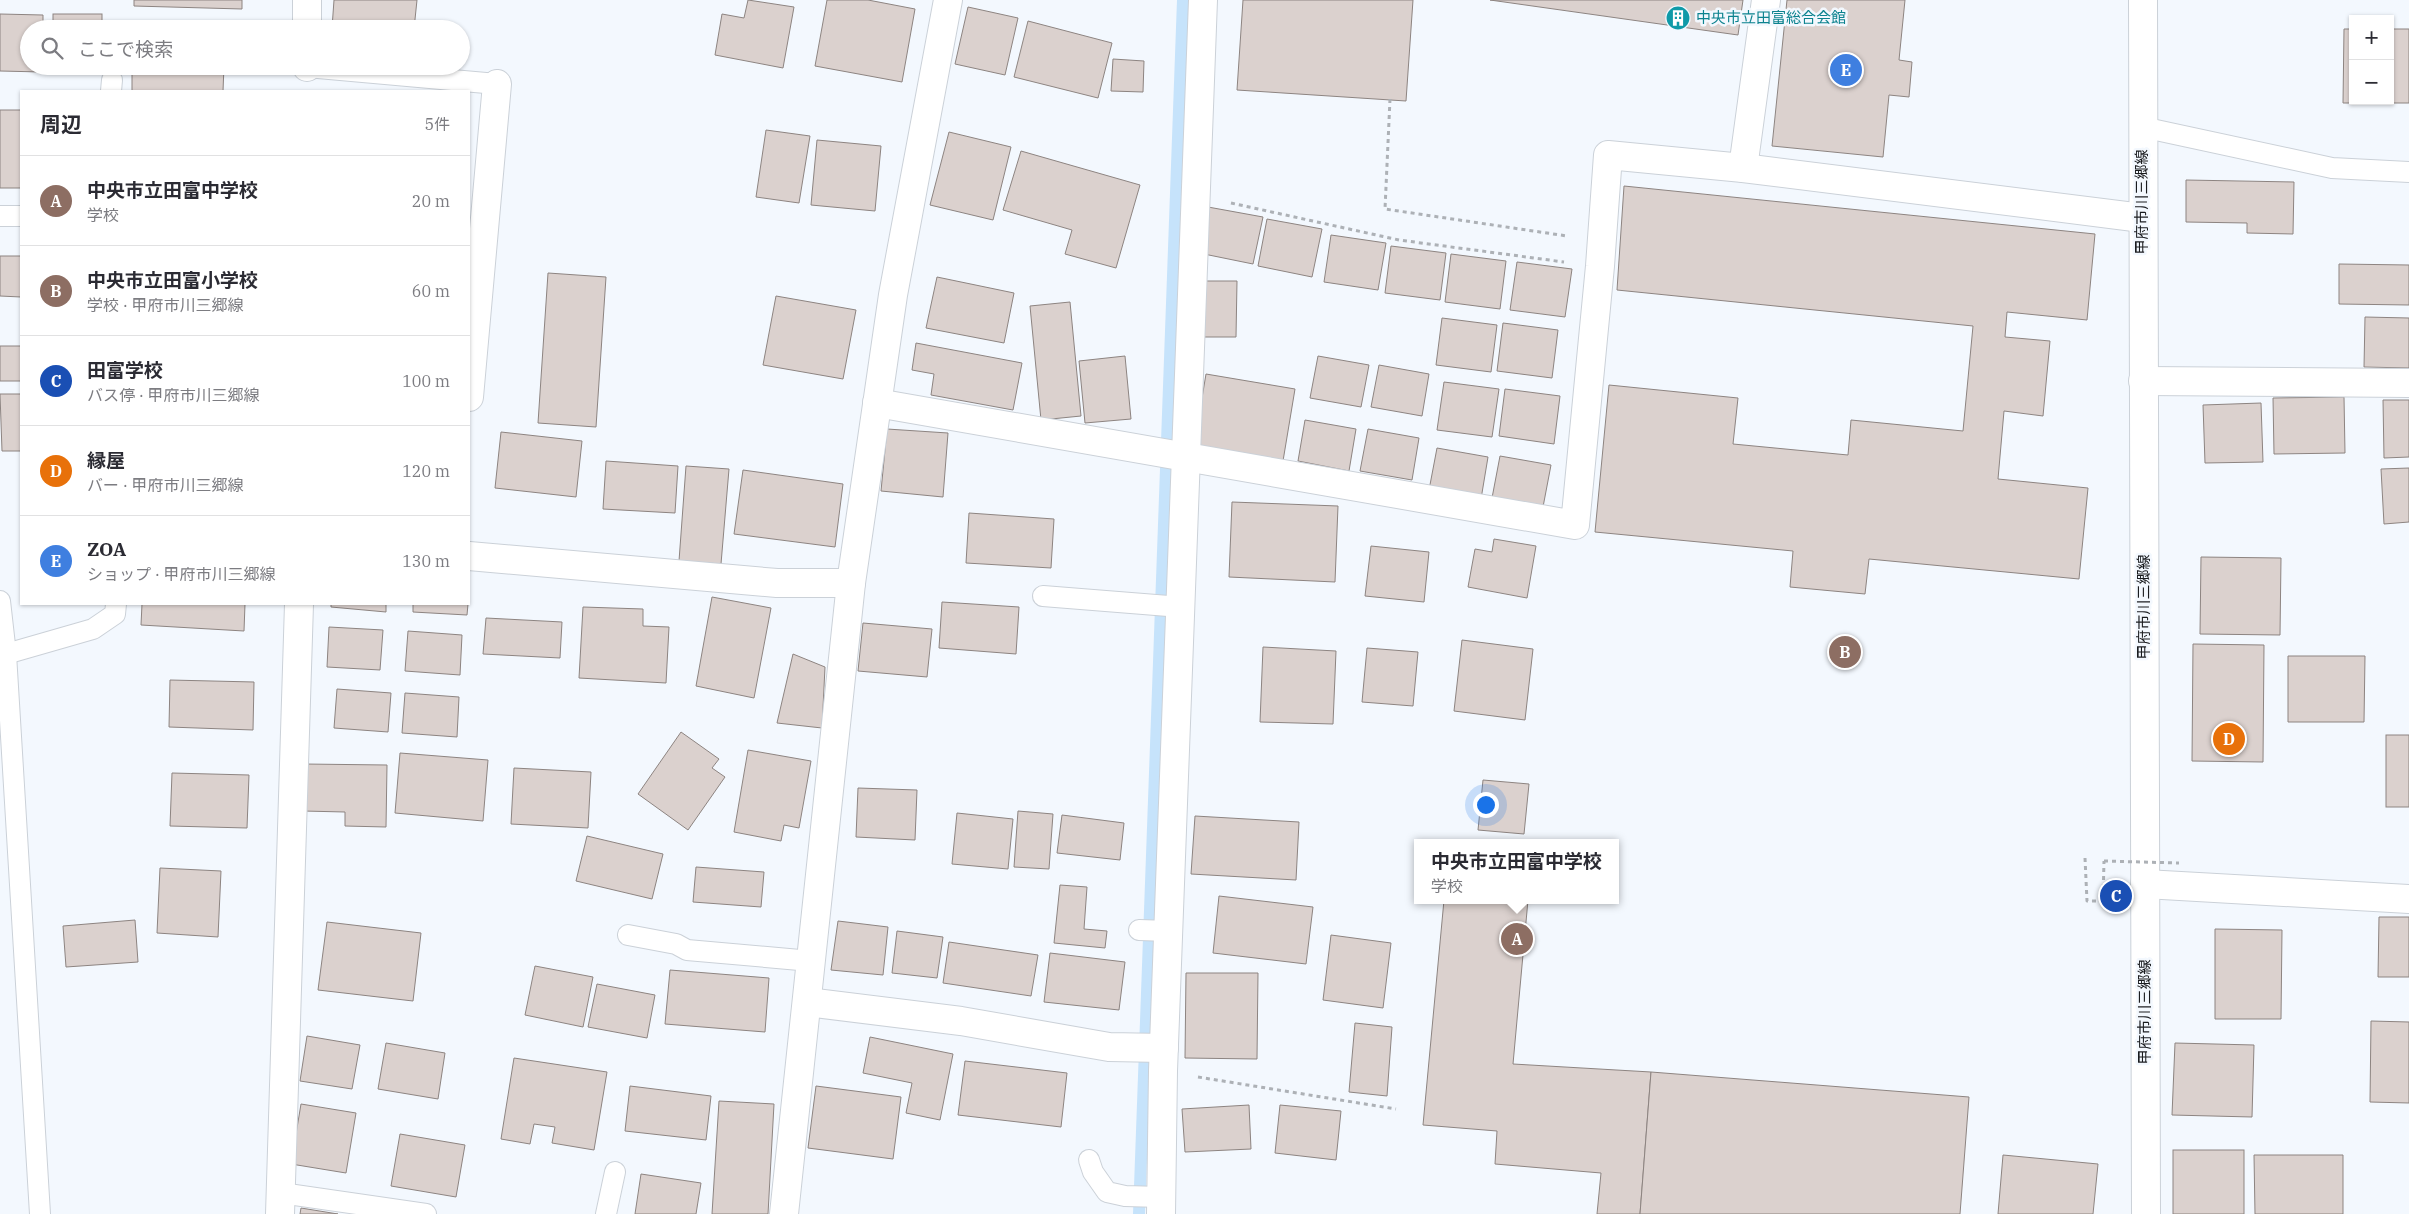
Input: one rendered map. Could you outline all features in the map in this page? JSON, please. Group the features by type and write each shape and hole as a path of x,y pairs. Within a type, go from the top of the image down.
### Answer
{"street":[{"path":"307,0 307,20"},
{"path":"784,1214 851,583 893,295 948,0"},
{"path":"1160,1203 1182,456 1196,196 1203,0"},
{"path":"1743,168 1766,0"},
{"name":"甲府市川三郷線","path":"2142,0 2146,1214"},
{"path":"470,386 497,84"},
{"path":"877,403 1575,525 1601,254 1608,155 1743,168 2142,218"},
{"path":"2143,381 2409,384"},
{"path":"470,556 777,583 851,583"},
{"path":"280,1203 299,605"},
{"path":"2145,884 2409,899"},
{"path":"807,1002 961,1021 1163,1056"}],"lane":[{"path":"396,75 497,84"},
{"path":"2142,127 2332,168 2409,172"},
{"path":"0,216 20,216"},
{"path":"1043,596 1177,607"},
{"path":"0,601 6,654 40,1214"},
{"path":"6,654 93,629 116,614 116,605"},
{"path":"1139,930 1167,931"},
{"path":"628,935 676,944 686,950 811,961"},
{"path":"1089,1160 1093,1172 1107,1192 1160,1203"},
{"path":"606,1214 615,1172"},
{"path":"280,1203 426,1214"}],"path":[{"path":"1390,99 1385,209 1601,254"},
{"path":"1196,196 1399,240 1601,254"},
{"path":"2085,858 2086,901 2103,901 2104,861 2179,862"},
{"path":"1163,1056 1396,1109"}],"building":[{"path":"134,0 242,0 242,9 134,6"},
{"path":"334,0 417,0 415,20 333,20"},
{"path":"748,0 794,7 783,68 715,55 722,14 744,18"},
{"path":"827,0 868,0 915,9 902,82 815,66"},
{"path":"1243,0 1413,0 1406,101 1237,90"},
{"name":"中央市立田富総合会館","path":"1490,0 1743,0 1738,35"},
{"path":"1787,0 1905,0 1899,60 1912,62 1909,97 1889,95 1883,157 1772,146"},
{"path":"968,7 1018,18 1005,75 955,64"},
{"path":"0,14 43,15 43,20 20,20 20,71 0,71"},
{"path":"53,14 102,14 102,20 53,20"},
{"path":"1028,21 1112,43 1098,98 1014,77"},
{"path":"2344,29 2349,29 2349,103 2343,103"},
{"path":"2394,29 2409,29 2409,103 2394,103"},
{"path":"1113,59 1144,61 1143,92 1111,91"},
{"path":"132,75 224,75 223,90 132,90"},
{"path":"0,110 20,110 20,188 0,188"},
{"path":"766,130 810,136 799,203 756,197"},
{"path":"949,132 1011,147 993,220 930,205"},
{"path":"817,140 881,146 875,211 811,205"},
{"path":"1021,151 1140,185 1116,268 1065,254 1072,230 1003,210"},
{"path":"2186,180 2294,182 2293,234 2247,233 2247,223 2186,222"},
{"path":"1624,186 2095,234 2087,320 2007,312 2005,337 2050,341 2043,416 2004,411 1998,479 2088,488 2079,579 1869,559 1865,594 1790,587 1793,551 1595,532 1609,385 1738,398 1733,444 1848,455 1851,420 1963,431 1973,326 1617,290"},
{"path":"1208,207 1263,217 1253,264 1199,253"},
{"path":"1267,219 1322,229 1312,277 1258,266"},
{"path":"1331,235 1386,243 1378,290 1324,282"},
{"path":"1391,246 1446,253 1440,300 1385,293"},
{"path":"1451,254 1506,261 1500,309 1445,302"},
{"path":"0,256 20,256 20,297 0,296"},
{"path":"1517,262 1572,269 1565,317 1510,310"},
{"path":"2339,264 2409,265 2409,305 2339,304"},
{"path":"548,273 606,277 596,427 538,423"},
{"path":"937,277 1014,293 1004,343 926,328"},
{"path":"1203,281 1237,281 1236,337 1202,337"},
{"path":"776,296 856,310 843,379 763,365"},
{"path":"1070,302 1081,416 1041,420 1030,306"},
{"path":"2365,317 2409,318 2409,368 2364,367"},
{"path":"1442,318 1497,325 1491,372 1436,365"},
{"path":"1503,323 1558,330 1552,378 1497,371"},
{"path":"916,343 1022,363 1013,410 931,395 934,374 912,370"},
{"path":"0,346 20,346 20,381 0,381"},
{"path":"1125,356 1131,419 1085,423 1079,361"},
{"path":"1318,356 1369,365 1361,407 1310,398"},
{"path":"1379,365 1429,374 1422,416 1371,407"},
{"path":"1206,374 1295,389 1283,461 1194,446"},
{"path":"1444,382 1499,389 1492,437 1437,430"},
{"path":"1505,389 1560,396 1554,444 1499,436"},
{"path":"0,394 20,394 20,451 2,451"},
{"path":"2344,397 2345,453 2274,454 2273,398"},
{"path":"2383,400 2409,400 2409,457 2384,458"},
{"path":"2261,403 2263,462 2205,463 2203,405"},
{"path":"1305,420 1356,429 1349,471 1298,461"},
{"path":"887,429 948,433 943,497 881,491"},
{"path":"1368,429 1419,438 1412,480 1360,471"},
{"path":"501,432 582,441 576,497 495,488"},
{"path":"1437,448 1488,457 1481,499 1429,490"},
{"path":"1500,456 1551,465 1543,507 1492,498"},
{"path":"606,461 678,466 675,513 603,509"},
{"path":"686,466 729,469 721,564 679,561"},
{"path":"2409,468 2409,522 2384,524 2381,469"},
{"path":"743,470 843,484 835,547 734,534"},
{"path":"1232,502 1338,506 1335,582 1229,577"},
{"path":"969,513 1054,519 1051,568 966,563"},
{"path":"1494,539 1536,546 1527,598 1468,587 1475,549 1492,552"},
{"path":"1371,546 1429,552 1424,602 1365,596"},
{"path":"2201,557 2281,558 2280,635 2200,634"},
{"path":"712,597 771,608 754,698 696,686"},
{"path":"942,602 1019,607 1016,654 939,648"},
{"path":"142,605 245,605 244,631 141,625"},
{"path":"331,605 386,605 386,612 331,607"},
{"path":"413,605 468,605 467,615 413,612"},
{"path":"583,607 643,609 643,626 669,627 666,683 579,678"},
{"path":"486,618 562,622 560,658 483,654"},
{"path":"863,623 932,629 927,677 858,671"},
{"path":"329,627 383,630 380,670 327,667"},
{"path":"408,631 462,635 460,675 405,671"},
{"path":"1462,640 1533,649 1525,720 1454,711"},
{"path":"2193,644 2264,645 2263,762 2192,761"},
{"path":"1263,647 1336,651 1333,724 1260,722"},
{"path":"1367,648 1418,652 1413,706 1362,702"},
{"path":"793,654 825,667 822,728 777,723"},
{"path":"2288,656 2365,656 2364,722 2288,722"},
{"path":"170,680 254,682 253,730 169,727"},
{"path":"337,689 391,693 388,732 334,728"},
{"path":"405,693 459,697 457,737 402,733"},
{"path":"681,732 719,759 712,768 725,777 688,830 638,794"},
{"path":"2386,735 2409,735 2409,807 2386,807"},
{"path":"748,750 811,761 799,828 784,825 781,841 734,832"},
{"path":"400,753 488,760 483,821 395,813"},
{"path":"304,764 387,765 386,827 345,826 345,812 303,811"},
{"path":"514,768 591,772 588,828 511,824"},
{"path":"172,773 249,775 247,828 170,826"},
{"path":"1483,780 1529,784 1524,834 1478,830"},
{"path":"858,788 917,790 915,840 856,837"},
{"path":"1018,811 1053,814 1049,869 1014,867"},
{"path":"957,813 1013,819 1008,869 952,864"},
{"path":"1062,815 1124,823 1120,860 1057,853"},
{"path":"1195,816 1299,822 1296,880 1191,874"},
{"path":"587,836 663,854 652,899 576,881"},
{"path":"696,867 764,872 761,907 693,902"},
{"path":"160,868 221,871 218,937 157,933"},
{"path":"1060,885 1087,887 1084,929 1107,931 1105,948 1054,943"},
{"path":"1219,896 1313,907 1306,964 1213,953"},
{"path":"1444,904 1528,904 1513,1064 1651,1072 1640,1214 1597,1214 1601,1173 1495,1164 1497,1131 1423,1125"},
{"path":"2379,917 2409,917 2409,977 2378,977"},
{"path":"135,920 138,962 66,967 63,926"},
{"path":"838,921 888,927 883,975 831,970"},
{"path":"327,922 421,933 413,1001 318,990"},
{"path":"2215,929 2282,930 2281,1019 2215,1019"},
{"path":"897,931 943,937 937,978 892,973"},
{"path":"1331,935 1391,943 1383,1008 1323,1000"},
{"path":"949,942 1038,955 1031,996 943,983"},
{"path":"1050,953 1125,962 1119,1010 1044,1002"},
{"path":"535,966 593,977 583,1027 525,1015"},
{"path":"670,970 769,978 765,1032 665,1024"},
{"path":"1186,973 1258,973 1257,1059 1185,1058"},
{"path":"597,984 655,995 647,1038 588,1027"},
{"path":"2371,1021 2409,1022 2409,1103 2370,1102"},
{"path":"1355,1023 1392,1027 1387,1096 1349,1092"},
{"path":"307,1036 360,1045 352,1089 300,1081"},
{"path":"870,1037 953,1054 940,1120 906,1113 912,1083 863,1073"},
{"path":"386,1043 445,1053 438,1099 378,1089"},
{"path":"2175,1043 2254,1045 2252,1117 2172,1115"},
{"path":"514,1058 607,1072 594,1150 552,1143 555,1127 534,1124 530,1144 501,1139"},
{"path":"965,1061 1067,1073 1061,1127 958,1115"},
{"path":"1651,1072 1969,1097 1960,1214 1640,1214"},
{"path":"630,1086 711,1096 706,1140 625,1131"},
{"path":"816,1086 901,1097 893,1159 808,1148"},
{"path":"719,1101 774,1104 768,1214 712,1214"},
{"path":"301,1104 356,1113 346,1173 291,1164"},
{"path":"1249,1105 1251,1149 1185,1152 1182,1109"},
{"path":"1280,1105 1341,1111 1336,1160 1275,1153"},
{"path":"400,1134 465,1145 456,1197 391,1186"},
{"path":"2173,1150 2244,1150 2244,1214 2173,1214"},
{"path":"2003,1155 2098,1164 2093,1214 1998,1214"},
{"path":"2254,1155 2343,1155 2343,1214 2255,1214"},
{"path":"641,1174 701,1183 696,1214 635,1214"},
{"path":"301,1208 338,1214 300,1214"}],"waterway":[{"path":"1139,1214 1183,0"}],"place":[{"name":"中央市立田富総合会館","path":"1678,18"},
{"name":"ZOA","path":"1846,70"},
{"name":"中央市立田富小学校","path":"1845,652"},
{"name":"縁屋","path":"2229,739"},
{"name":"田富学校","path":"2116,896"},
{"name":"中央市立田富中学校","path":"1517,939"}]}
